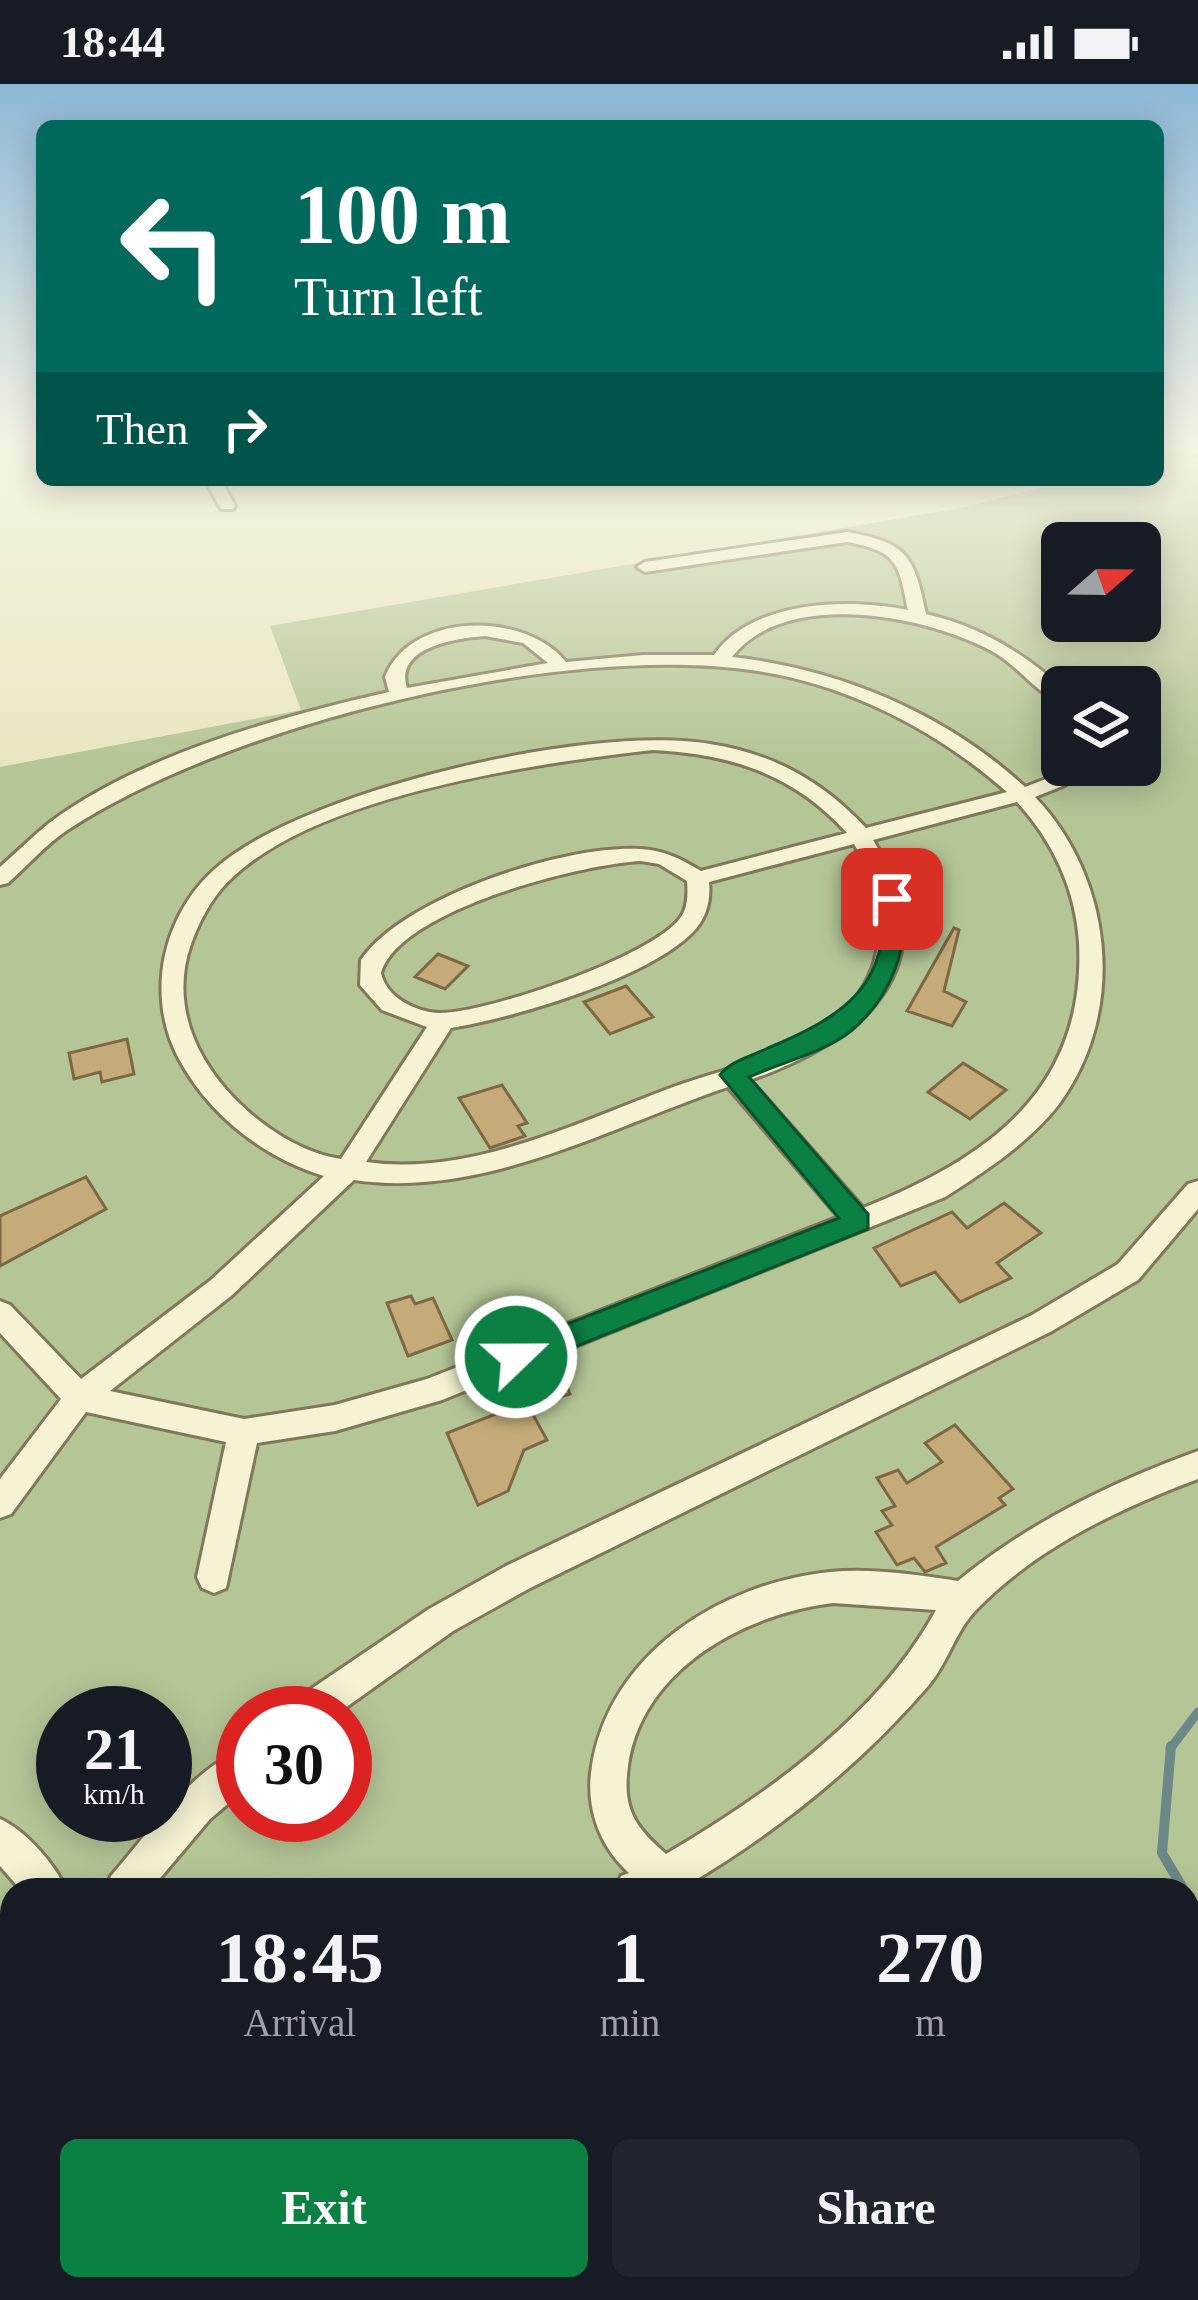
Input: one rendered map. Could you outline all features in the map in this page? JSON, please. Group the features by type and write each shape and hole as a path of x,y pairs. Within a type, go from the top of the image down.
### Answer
{"street":[{"path":"644,567 756,550"},
{"path":"896,550 910,564 918,616"},
{"path":"720,661 748,631 799,615 842,611 918,616 1008,653 1041,680"},
{"path":"400,696 394,677 401,658 444,636 515,635 544,645 562,667"},
{"path":"0,878 11,849 165,770 400,696 562,667 720,661 807,678 888,705 962,745 1024,794 1063,844 1091,941 1091,992 1075,1049 1048,1106 996,1152 935,1190 431,1391 334,1418 244,1432 80,1398 0,1313"},
{"path":"653,744 732,753 803,783 860,836 892,899 896,926 881,978 842,1026 732,1075 493,1163 424,1176 347,1171 313,1161 248,1124 221,1100 176,1030 170,979 184,932 211,887 251,851 362,806 537,763 653,744"},
{"path":"698,878 693,916 653,949 575,983 442,1022 389,1004 375,991 369,973 374,958 411,927 509,883 592,858 665,859 698,878 1045,786"},
{"path":"0,1504 80,1398 221,1288 347,1171 442,1022"},
{"path":"732,1075 858,1221"},
{"path":"347,1686 441,1620 518,1577 1042,1323 1128,1271 1198,1191"},
{"path":"214,1577 244,1432"},
{"path":"667,1878 805,1778 920,1670 963,1598 1055,1528 1139,1486 1198,1465"},
{"path":"650,1878 616,1830 607,1774 615,1727 645,1678 682,1647 744,1611 815,1590 891,1587 963,1598"},
{"path":"134,1878 216,1790"},
{"path":"0,1838 36,1878"}],"green space":[{"path":"712,550 1041,550 1041,642 1161,642 1161,550 1198,550 1198,1878 0,1878 0,767 301,710 270,626"}],"building":[{"path":"954,928 959,930 944,991 966,1002 952,1026 907,1011"},
{"path":"438,954 468,966 445,989 415,977"},
{"path":"626,986 653,1017 610,1034 584,1002"},
{"path":"127,1039 134,1074 102,1082 100,1072 74,1079 69,1053"},
{"path":"963,1063 1006,1090 970,1119 928,1092"},
{"path":"502,1085 527,1123 518,1126 525,1136 490,1148 459,1098"},
{"path":"86,1177 106,1209 0,1266 0,1216"},
{"path":"1004,1203 1041,1233 997,1263 1011,1278 960,1302 935,1272 901,1286 874,1248 952,1212 967,1228"},
{"path":"411,1296 415,1304 433,1298 452,1340 408,1356 387,1303"},
{"path":"558,1365 570,1394 539,1403 528,1374"},
{"path":"526,1402 547,1440 524,1450 508,1491 478,1505 447,1433"},
{"path":"955,1425 1013,1489 999,1498 1005,1505 936,1547 946,1563 925,1572 914,1558 897,1565 876,1532 892,1525 882,1511 895,1506 877,1478 898,1470 907,1483 942,1462 925,1443"}],"waterway":[{"path":"1171,1748 1198,1712"},
{"path":"1171,1748 1162,1853 1177,1878"}],"route":[{"path":"516,1357 858,1221 732,1075 842,1026 881,978 896,926 892,899"}]}
